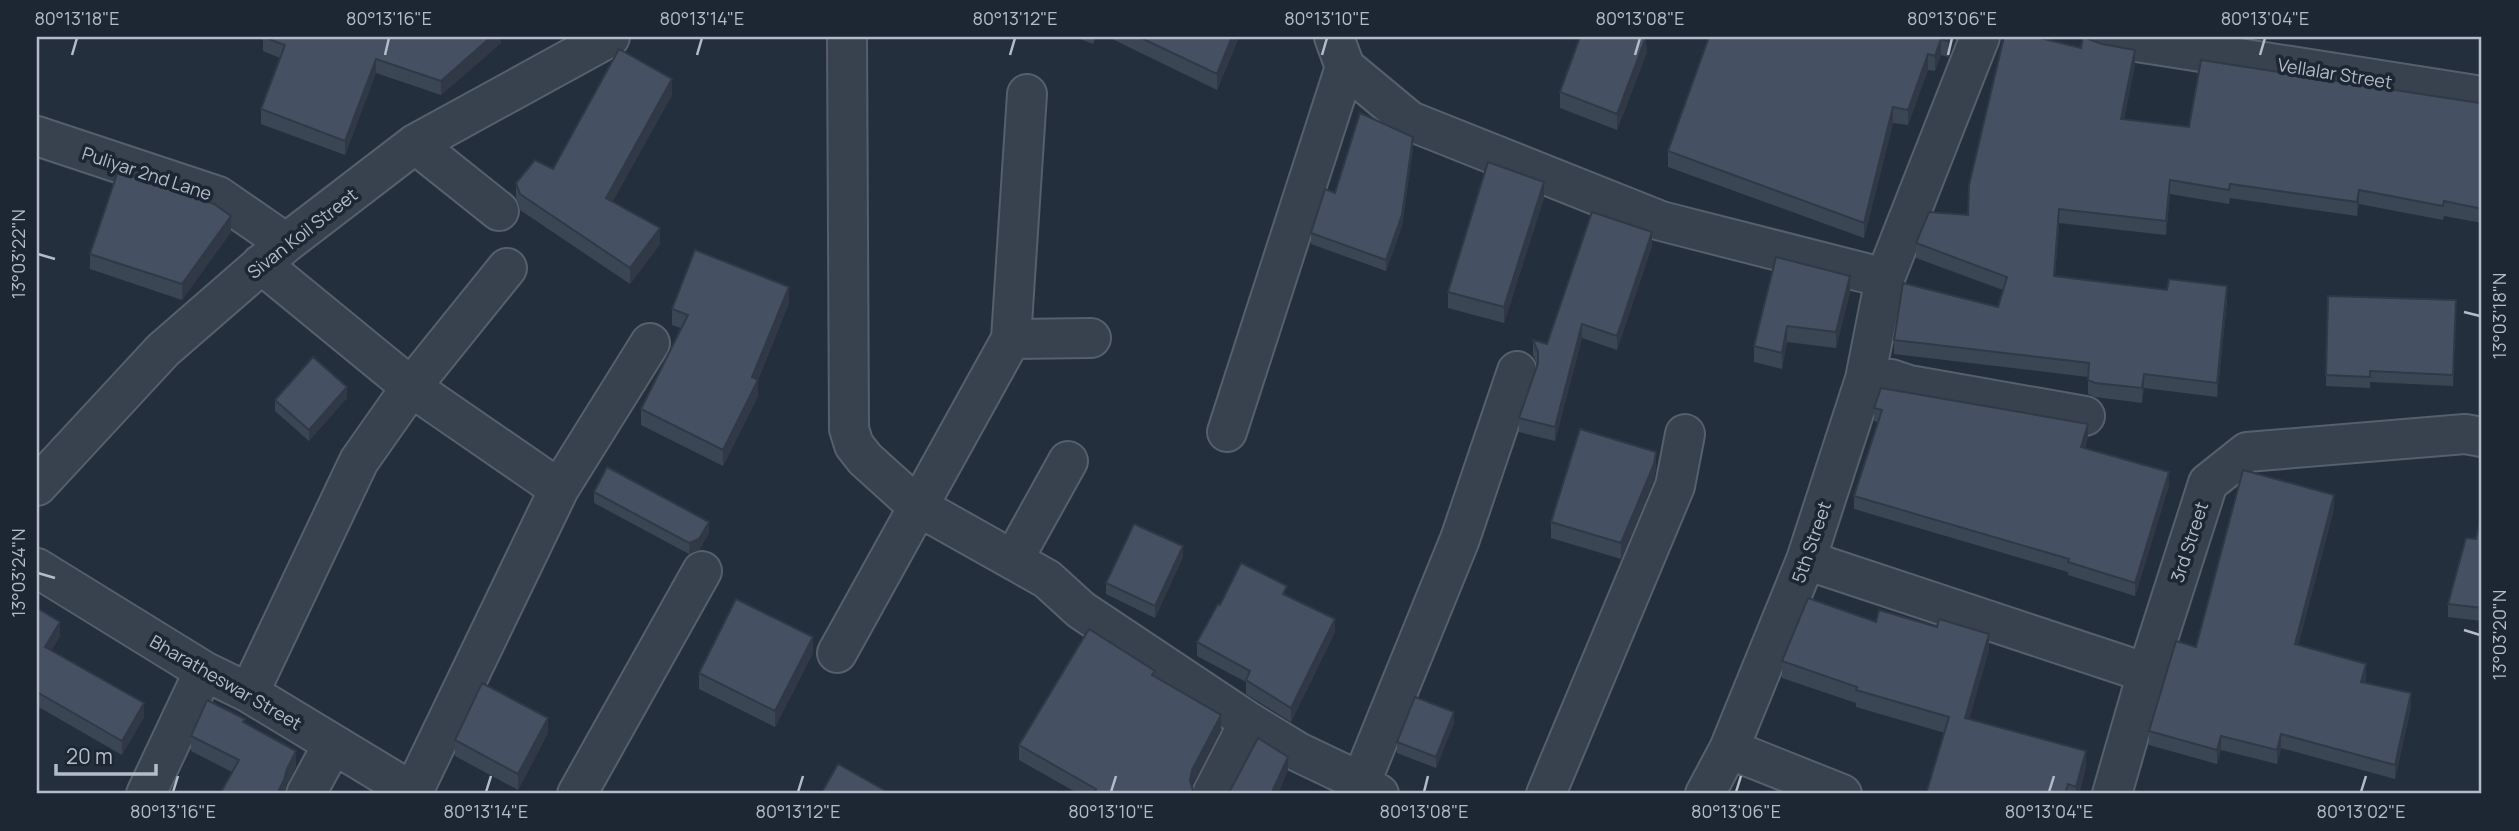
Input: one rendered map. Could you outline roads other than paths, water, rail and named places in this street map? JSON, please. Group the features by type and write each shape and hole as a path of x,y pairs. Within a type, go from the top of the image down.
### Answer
{"street":[{"name":"Sivan Koil Street","path":"37,486 163,351 273,253 415,144 610,37"},
{"path":"847,37 849,429 854,445 865,459 918,506 1047,579 1082,610 1298,752 1370,788 1517,371"},
{"name":"5th Street","path":"1705,794 1729,749 1806,560 1865,379 1885,278 1980,37"},
{"name":"Vellalar Street","path":"2105,37 2482,96"},
{"path":"1227,432 1339,52 1410,121 1661,221 1885,278"},
{"path":"837,653 1011,339 1027,94"},
{"name":"Puliyar 2nd Lane","path":"37,136 218,196 411,387 559,489"},
{"path":"415,144 499,211"},
{"path":"249,693 359,461 411,387 507,268"},
{"path":"1011,339 1091,338"},
{"path":"415,793 559,489 650,343"},
{"path":"1865,379 1891,379 1909,385 2085,416"},
{"path":"1546,794 1675,486 1685,434"},
{"name":"3rd Street","path":"2112,794 2147,673 2208,483 2247,452 2465,434 2482,437"},
{"path":"1013,560 1068,461"},
{"path":"1806,560 2147,673"},
{"name":"Bharatheswar Street","path":"37,568 204,671 249,693 415,793"},
{"path":"577,794 702,571"},
{"path":"146,794 204,671"},
{"path":"1212,794 1250,722"},
{"path":"306,794 333,744"},
{"path":"1729,749 1842,794"}]}
